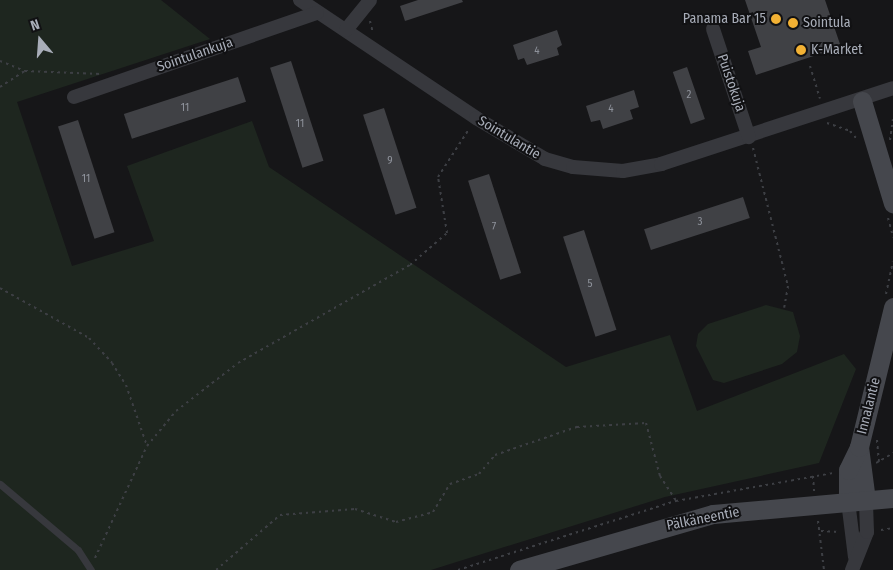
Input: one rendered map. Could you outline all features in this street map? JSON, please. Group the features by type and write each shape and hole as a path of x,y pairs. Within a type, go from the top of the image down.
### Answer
{"main road":[{"path":"862,101 889,206"},
{"name":"Innalantie","path":"857,500 865,468 858,446 893,306"},
{"name":"Pälkäneentie","path":"519,570 713,514 893,498"}],"street":[{"name":"Sointulantie","path":"300,0 476,118 545,159 603,169 661,164 862,101"},
{"path":"346,30 370,0"},
{"name":"Sointulankuja","path":"74,98 317,13"},
{"name":"Puistokuja","path":"712,29 750,137"},
{"path":"862,101 893,88"},
{"path":"854,564 867,532 857,500"}],"lane":[{"path":"0,484 78,550 90,568"}],"path":[{"path":"361,13 370,19 375,38"},
{"path":"0,61 25,71 108,74"},
{"path":"810,66 822,104 815,106"},
{"path":"0,87 25,71"},
{"path":"90,568 147,446 176,411 238,363 410,264 447,233 438,177 476,118"},
{"path":"890,144 893,119"},
{"path":"820,124 850,131 860,146"},
{"path":"750,137 788,286 784,308"},
{"path":"889,206 893,237"},
{"path":"0,288 51,313 89,338 106,357 126,385 147,446"},
{"path":"216,570 280,516 355,508 396,522 433,512 450,484 479,474 495,455 577,427 646,423 660,476 676,501"},
{"path":"813,475 824,570"}],"shaded area":[{"path":"0,0 161,0 210,39 17,102 72,266 154,241 127,166 252,121 269,167 566,367 670,335 697,411 844,354 856,369 819,463 665,497 431,570 0,570"},
{"path":"766,305 793,312 800,336 797,352 782,364 724,383 713,380 696,346 698,334 708,324"}],"building":[{"path":"418,0 462,0 463,2 405,21 400,6"},
{"name":"Sointula","path":"745,0 825,0 841,47 756,75 748,51 761,47"},
{"path":"557,30 562,45 557,48 559,55 527,65 524,58 518,60 513,45"},
{"path":"291,61 323,161 303,168 270,68"},
{"path":"687,67 705,119 691,124 673,72"},
{"path":"238,77 246,102 132,139 124,114"},
{"path":"634,90 639,107 630,110 633,119 603,129 600,120 591,122 586,106"},
{"path":"384,108 416,208 396,215 363,115"},
{"path":"78,120 114,232 94,239 58,126"},
{"path":"489,174 521,273 500,280 468,181"},
{"path":"743,197 750,218 651,250 644,229"},
{"path":"584,230 616,330 596,337 563,237"}],"place":[{"name":"Panama Bar 15","path":"776,19"},
{"name":"Sointula","path":"793,23"},
{"name":"K-Market","path":"801,50"}]}
